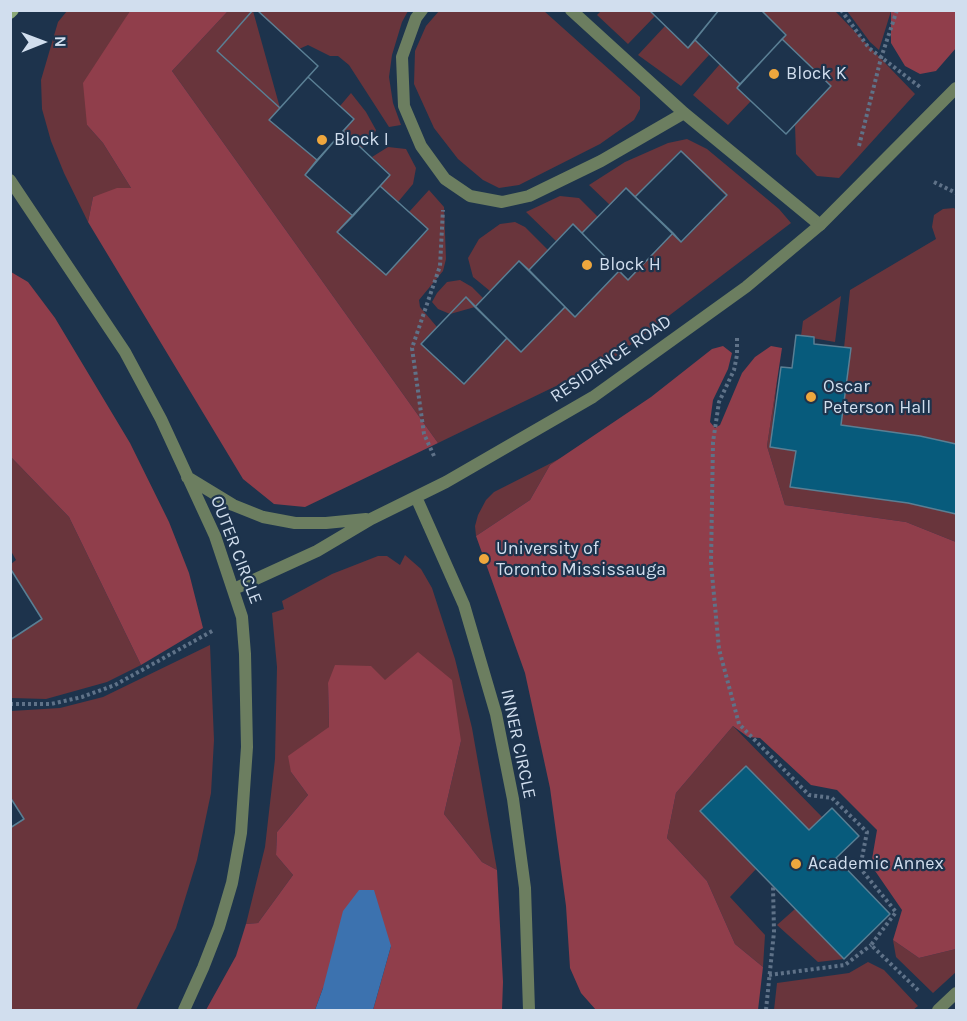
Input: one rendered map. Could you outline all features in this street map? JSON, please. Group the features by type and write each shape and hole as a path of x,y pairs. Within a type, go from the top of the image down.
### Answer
{"street":[{"path":"422,10 416,18 402,57 404,106 421,146 445,179 470,196 502,202 529,196 601,160 684,113"},
{"path":"571,10 684,113 820,225"},
{"name":"RESIDENCE ROAD","path":"234,589 317,551 371,519 446,482 593,397 746,287 820,225 957,88"},
{"name":"OUTER CIRCLE","path":"10,180 125,352 161,419 215,536 242,617 248,747 241,833 232,883 219,927 184,1011"},
{"path":"186,476 233,505 263,517 295,523 371,519"},
{"name":"INNER CIRCLE","path":"416,497 464,605 496,714 513,799 525,888 529,1011"},
{"path":"938,1010 957,993"}],"path":[{"path":"841,10 869,48 926,91"},
{"path":"857,156 881,58 897,10"},
{"path":"434,456 424,434 412,348 440,266 445,179"},
{"path":"934,182 957,193"},
{"path":"737,338 734,370 718,402 713,442 711,562 719,649 739,724 809,795 832,798 867,832 861,868 896,912 871,945 845,965 769,975"},
{"path":"10,704 51,704 82,697 115,685 214,630"},
{"path":"766,1011 774,932 773,886"},
{"path":"871,945 938,1010"}],"shaded area":[{"path":"649,10 655,16 628,44 597,15 601,11"},
{"path":"67,11 130,11 119,30 87,125 103,143 131,188 93,197 88,222 64,173 51,141 42,109 41,80 58,22"},
{"path":"130,11 228,11 172,71 438,443 305,507 274,504 243,479 88,222 93,197 117,188 131,188 103,143 87,125 83,83"},
{"path":"228,11 253,11 280,108 270,120 317,160 306,175 353,216 338,233 386,274 428,230 409,212 429,190 444,207 446,259 443,271 419,300 420,307 437,327 421,344 464,384 507,338 521,352 565,307 575,317 619,271 628,279 673,233 682,242 726,196 680,151 635,197 626,188 610,205 589,185 625,162 668,143 687,139 707,149 779,209 791,223 612,359 438,443 172,71"},
{"path":"257,11 408,11 402,22 392,55 389,77 393,103 401,125 389,127 349,65 338,56 330,56 308,45 299,49"},
{"path":"439,11 544,11 640,97 640,109 634,120 600,144 519,185 499,188 483,180 458,159 434,128 414,84 415,51 426,26"},
{"path":"761,11 835,11 915,94 839,178 817,176 796,154 795,125 831,86 782,39 786,34"},
{"path":"847,11 891,11 879,50 870,42"},
{"path":"891,11 956,11 956,48 936,71 920,74 905,66 891,43"},
{"path":"665,26 688,47 695,40 709,55 681,86 638,55"},
{"path":"720,64 740,84 737,88 751,101 728,125 693,95"},
{"path":"351,93 376,130 371,142 362,148 343,131 354,119 340,106"},
{"path":"388,147 406,149 416,168 413,184 398,202 380,186 390,174 372,157"},
{"path":"560,196 579,198 598,217 582,233 573,224 556,241 526,212"},
{"path":"954,208 956,210 956,444 920,436 841,425 851,349 844,348 850,290 936,239 932,227 934,215 943,209"},
{"path":"515,222 525,227 548,250 529,270 519,261 490,291 473,277 468,258 479,239 500,224"},
{"path":"11,272 28,282 55,318 130,443 169,522 189,573 203,628 141,665 69,517 11,457"},
{"path":"460,280 472,287 483,298 475,307 450,314 438,309 432,302 437,293 447,282"},
{"path":"841,296 835,342 801,336 803,321"},
{"path":"723,346 732,353 728,369 713,400 710,422 715,428 720,425 742,373 755,357 771,346 782,348 767,446 785,505 906,522 956,542 956,949 919,958 893,940 902,910 871,865 877,830 837,790 811,785 760,738 748,737 733,726 676,793 667,838 707,881 735,944 763,967 758,1010 596,1010 581,993 570,968 566,906 550,788 525,673 476,536 530,500 550,465 651,397 712,349"},
{"path":"777,380 770,447 796,451 791,487 908,503 956,514 956,542 906,522 785,505 767,446"},
{"path":"11,457 69,517 141,665 107,682 46,699 11,698 11,640 42,619 11,568 11,564 16,560 11,551"},
{"path":"563,457 550,465 530,500 476,536 475,526 478,515 486,500 494,492"},
{"path":"405,555 421,569 432,588 455,659 472,728 497,870 482,862 444,814 461,741 385,680 328,684 329,727 291,772 308,795 277,832 276,855 293,875 258,923 246,924 265,847 275,759 277,667 272,613 284,609 282,601 332,574 378,556 387,556 400,565"},
{"path":"210,645 214,740 211,793 197,860 176,928 136,1010 11,1010 11,828 24,819 11,797 11,711 60,708 103,697"},
{"path":"418,652 452,680 461,741 444,814 482,862 497,870 503,982 502,1010 373,1010 391,946 323,988 315,1010 206,1010 236,956 246,924 258,923 293,875 276,855 277,832 308,795 291,772 288,756 329,727 328,683 335,665 371,666 385,680"},
{"path":"733,726 822,817 809,830 746,766 700,811 756,869 730,897 765,935 763,967 735,944 707,881 667,838 676,793"},
{"path":"795,909 844,959 818,962 777,925"},
{"path":"893,940 919,958 956,949 956,972 933,993 896,957"},
{"path":"868,962 884,970 918,1006 913,1010 774,1010 777,983 849,973"}],"water":[{"path":"359,890 374,890 391,946 373,1010 315,1010 343,911"}],"building":[{"name":"Block I","path":"253,10 257,10 318,66 308,77 354,119 343,131 390,175 380,186 428,229 386,275 337,232 353,216 305,175 317,160 269,120 280,108 217,51"},
{"path":"253,10 257,10 318,66 280,108 217,51"},
{"name":"Block K","path":"649,10 761,10 786,35 782,39 831,86 786,134 737,88 740,84 695,40 688,48"},
{"path":"649,10 719,10 688,48"},
{"path":"719,10 761,10 786,35 740,84 695,40"},
{"path":"782,39 831,86 786,134 737,88"},
{"path":"308,77 354,119 317,160 269,120"},
{"path":"343,131 390,175 353,216 305,175"},
{"name":"Block H","path":"681,151 727,195 681,242 673,233 628,280 619,271 575,317 565,307 521,352 507,338 464,384 421,344 466,297 475,307 519,261 529,270 573,224 582,233 626,188 635,197"},
{"path":"681,151 727,195 681,242 635,197"},
{"path":"380,186 428,229 386,275 337,232"},
{"path":"626,188 673,233 628,280 582,233"},
{"path":"573,224 619,271 575,317 529,270"},
{"path":"519,261 565,307 521,352 475,307"},
{"path":"466,297 507,338 464,384 421,344"},
{"name":"Oscar Peterson Hall","path":"796,335 814,337 814,344 851,348 841,425 920,436 956,444 956,514 908,503 790,487 796,451 770,447 781,367 792,368"},
{"path":"10,568 42,619 10,640"},
{"path":"10,568 42,619 10,640"},
{"name":"Academic Annex","path":"746,766 809,830 832,808 859,836 836,858 890,914 844,959 700,811"},
{"path":"10,797 24,819 10,828"},
{"path":"10,797 24,819 10,828"}],"place":[{"name":"Block K","path":"774,74"},
{"name":"Block I","path":"322,140"},
{"name":"Block H","path":"587,265"},
{"name":"Oscar Peterson Hall","path":"811,397"},
{"name":"University of Toronto Mississauga","path":"484,559"},
{"name":"Academic Annex","path":"796,864"}]}
